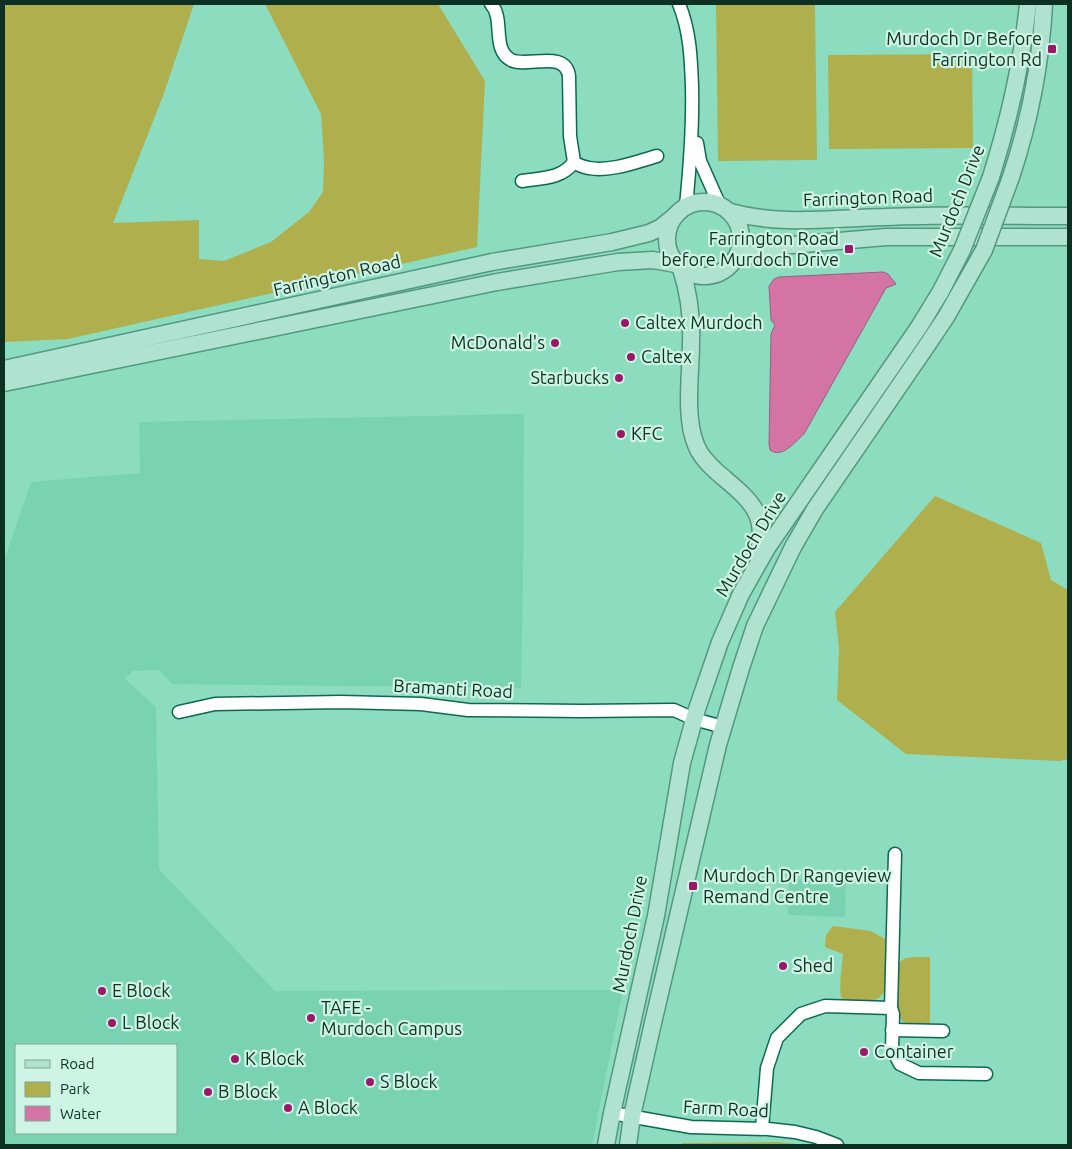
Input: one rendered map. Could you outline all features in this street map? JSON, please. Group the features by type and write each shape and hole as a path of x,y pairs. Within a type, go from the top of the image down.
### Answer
{"main road":[{"name":"Murdoch Drive","path":"606,1145 656,916 682,763 694,719 720,642 755,569 777,533 919,327 941,291 962,250 991,176 1006,129 1016,87 1028,4"},
{"name":"Murdoch Drive","path":"628,1145 632,1116 722,727 755,626 793,547 826,492 941,324 984,250 1021,146 1034,90 1041,46 1044,4"},
{"path":"679,266 696,275 706,276 723,271 734,260 738,253 741,236 739,227 725,209 703,202 680,211 669,225 667,245 670,255 679,266 689,294 692,324 691,429 696,446 706,462 743,494 756,509 761,524 762,539 755,569"},
{"name":"Farrington Road","path":"725,209 759,219 800,221 886,216 1068,216"},
{"name":"Farrington Road","path":"4,369 492,262 612,242 654,231 680,211"},
{"path":"734,260 780,246 886,237 1068,238"},
{"name":"Farrington Road","path":"4,383 507,281 618,262 654,260 679,266"}],"street":[{"path":"491,4 497,12 500,42 502,51 506,56 519,62 556,61 564,65 569,76 570,136 574,162 567,170 558,175 522,181"},
{"path":"679,4 687,27 690,45 692,111 691,159 680,211"},
{"path":"692,111 700,161 725,209"},
{"path":"574,162 587,168 599,169 624,165 657,156"},
{"name":"Bramanti Road","path":"180,712 215,704 341,702 421,704 468,710 674,710 694,719 722,727"},
{"path":"895,854 891,1008 892,1049 900,1064 919,1073 986,1074"},
{"path":"762,1128 767,1068 778,1038 801,1014 825,1006 891,1008"},
{"path":"892,1030 943,1031"},
{"name":"Farm Road","path":"612,1113 691,1127 762,1128 795,1132 837,1145"}],"shaded area":[{"path":"524,414 521,688 172,684 159,670 133,671 125,679 156,707 159,869 275,991 623,990 592,1145 4,1145 4,561 31,482 140,473 139,422"},
{"path":"789,879 846,880 845,917 788,915"}],"green space":[{"path":"4,4 194,4 163,96 113,223 199,220 199,259 224,261 271,242 309,212 323,192 324,160 321,114 265,4 438,4 485,81 477,247 68,339 4,342"},
{"path":"815,4 817,160 718,161 716,5"},
{"path":"972,54 973,148 829,149 828,55"},
{"path":"935,496 1041,543 1051,580 1068,590 1068,759 1060,761 906,754 837,700 839,648 835,612"},
{"path":"833,926 871,931 887,940 888,980 886,989 874,1001 851,1002 841,997 840,981 843,954 825,947 826,935"},
{"path":"930,957 930,1026 906,1025 898,1013 896,988 898,964 905,958"},
{"path":"777,1142 808,1145 682,1145 682,1143"}],"water":[{"path":"883,272 888,274 896,284 886,288 804,434 784,451 775,452 770,450 771,334 775,325 771,320 769,286 774,279 779,277"}],"place":[{"name":"Murdoch Dr Before Farrington Rd","path":"1052,49"},
{"name":"Farrington Road before Murdoch Drive","path":"849,249"},
{"name":"Caltex Murdoch","path":"625,323"},
{"name":"McDonald's","path":"555,343"},
{"name":"Caltex","path":"631,357"},
{"name":"Starbucks","path":"619,378"},
{"name":"KFC","path":"621,434"},
{"name":"Murdoch Dr Rangeview Remand Centre","path":"693,886"},
{"name":"Shed","path":"783,966"},
{"name":"E Block","path":"102,991"},
{"name":"TAFE - Murdoch Campus","path":"311,1018"},
{"name":"L Block","path":"112,1023"},
{"name":"Container","path":"864,1052"},
{"name":"K Block","path":"235,1059"},
{"name":"S Block","path":"370,1082"},
{"name":"B Block","path":"208,1092"},
{"name":"A Block","path":"288,1108"}]}
